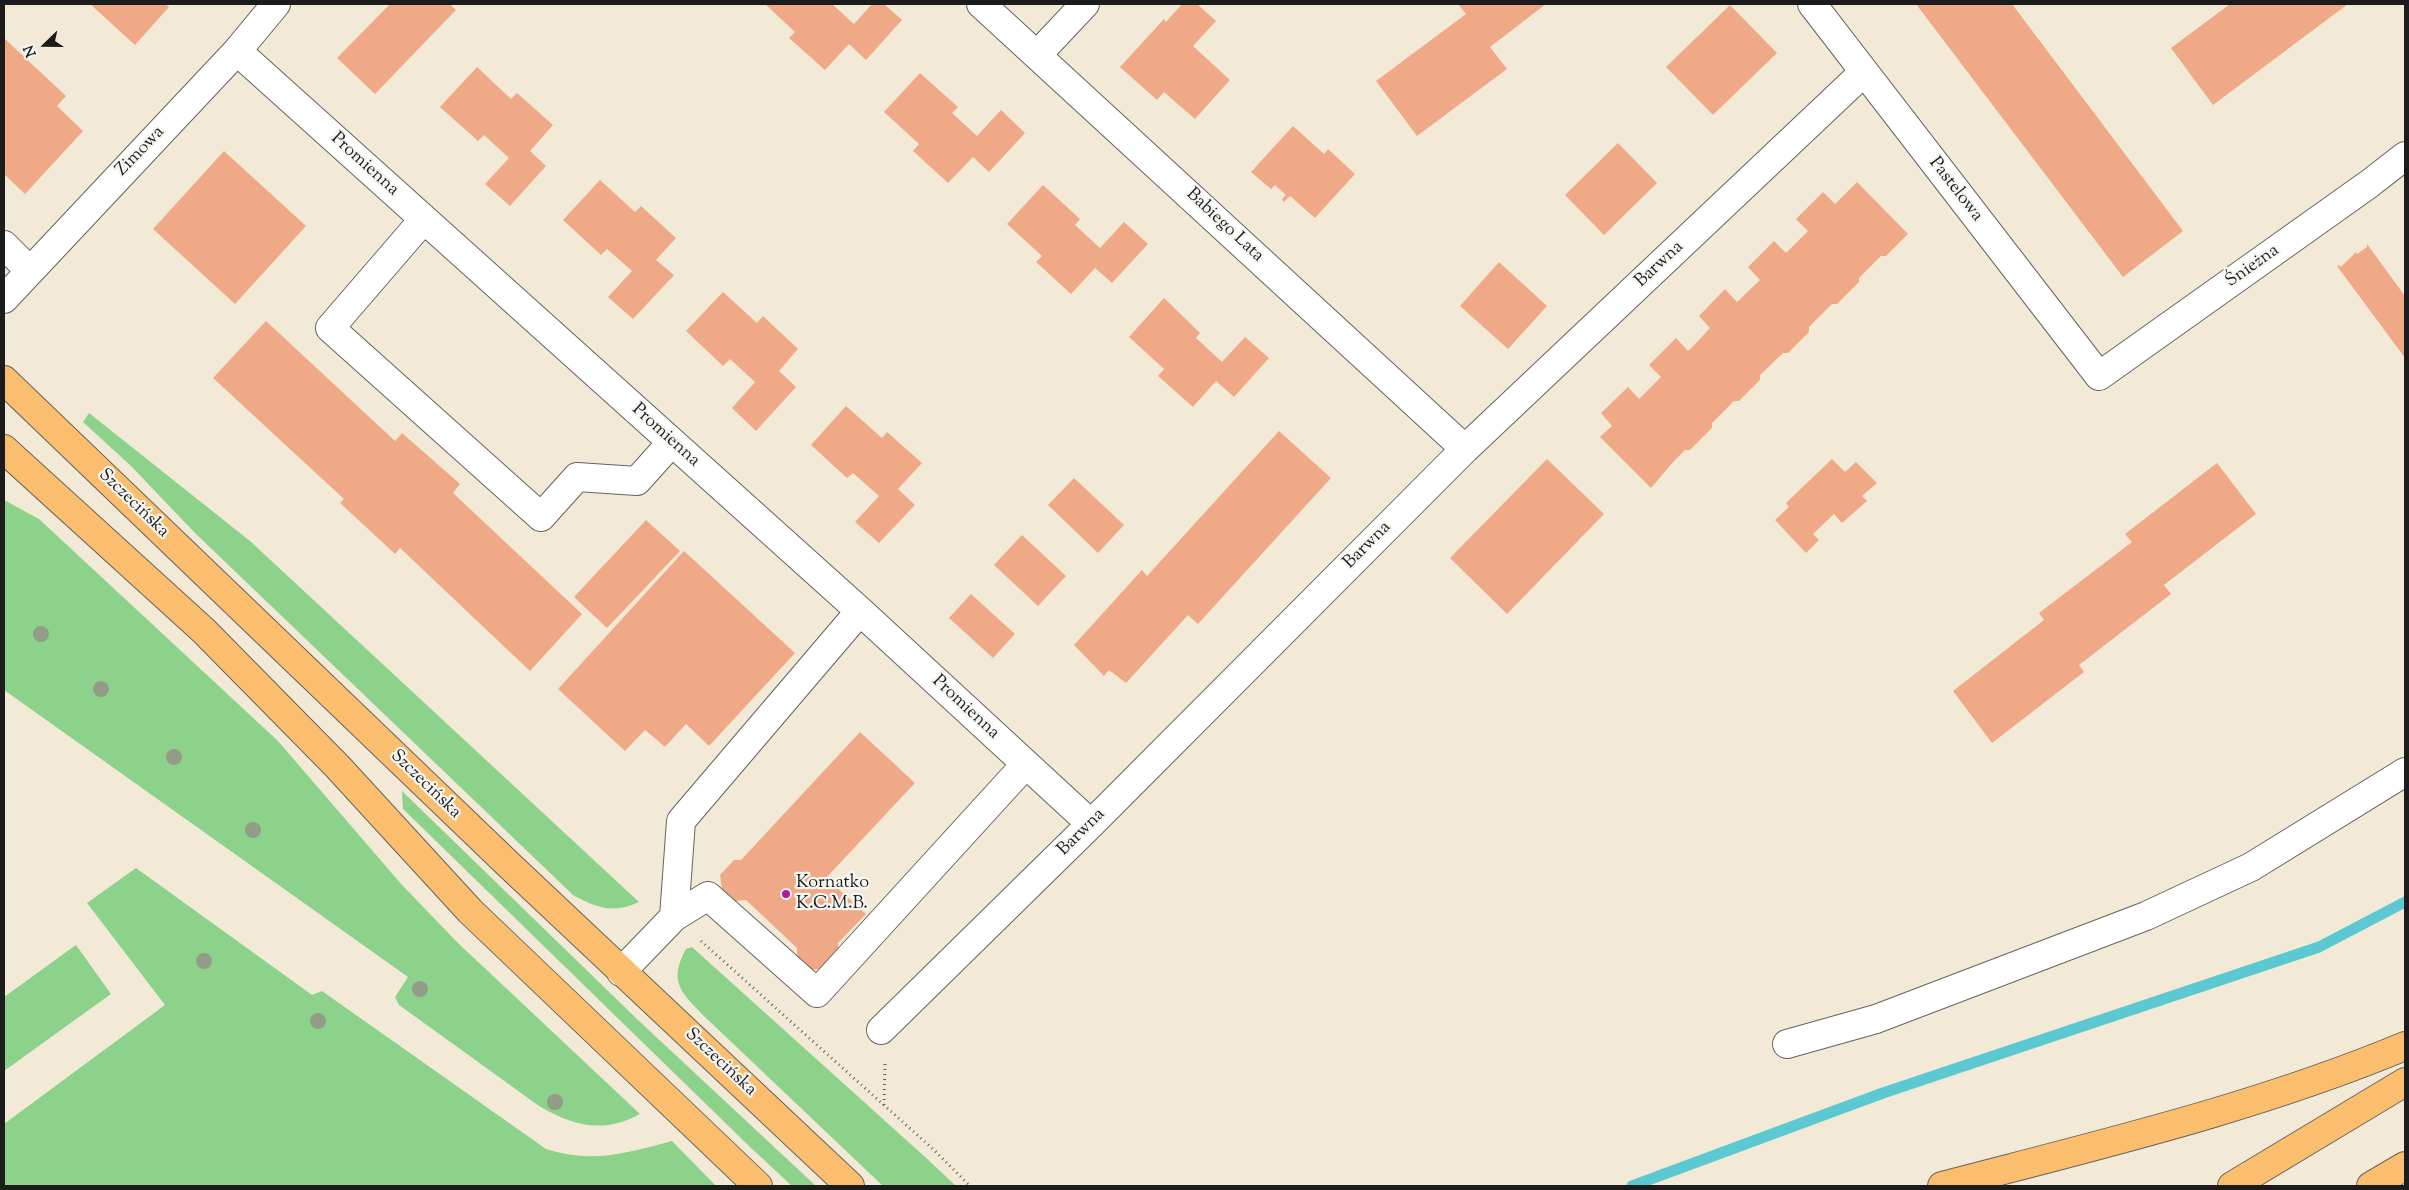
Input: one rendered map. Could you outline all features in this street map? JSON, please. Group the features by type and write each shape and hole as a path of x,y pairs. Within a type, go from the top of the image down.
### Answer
{"main road":[{"name":"Szczecińska","path":"4,380 622,972 850,1186"},
{"path":"4,449 204,632 337,766 470,911 758,1186"},
{"path":"1942,1186 2249,1104 2338,1074 2405,1046"},
{"path":"2232,1186 2405,1082"},
{"path":"2371,1186 2405,1166"}],"street":[{"name":"Zimowa","path":"4,299 29,270 237,51 276,4"},
{"name":"Babiego Lata","path":"981,4 1466,449"},
{"path":"1038,55 1085,4"},
{"name":"Pastelowa","path":"1812,4 2099,376"},
{"name":"Promienna","path":"237,51 860,610 1091,824"},
{"name":"Barwna","path":"881,1030 1091,824 1466,449 1864,72"},
{"name":"Śnieżna","path":"2099,376 2405,156"},
{"path":"424,219 330,328 541,517 577,477 638,481 672,442"},
{"path":"4,245 29,270"},
{"path":"674,917 681,821 860,610"},
{"path":"622,972 674,917 708,896 818,993 1026,764"},
{"path":"1787,1044 1876,1019 2146,916 2251,867 2405,772"}],"path":[{"path":"674,917 884,1105 970,1186"},
{"path":"881,1030 885,1053 884,1105"}],"green space":[{"path":"89,413 250,541 639,902 621,908 605,908 573,895 195,533 131,466 83,422"},
{"path":"4,500 39,519 278,741 402,885 458,943 640,1114 614,1124 601,1126 576,1123 539,1106 399,1005 395,997 408,977 4,690"},
{"path":"402,791 638,1020 816,1186 792,1186 749,1146 403,809"},
{"path":"136,868 312,995 322,991 546,1149 579,1156 594,1156 624,1153 672,1141 716,1186 4,1186 4,1124 165,1005 87,903"},
{"path":"76,945 111,994 4,1071 4,997"},
{"path":"692,947 956,1186 883,1186 690,1002 680,987 678,971 680,961 686,949"}],"building":[{"path":"90,4 165,4 169,7 135,45"},
{"path":"390,4 450,4 456,10 375,94 337,58"},
{"path":"765,4 832,4 854,24 872,4 884,4 902,20 866,60 849,44 825,70 789,38 795,32"},
{"path":"1182,4 1197,4 1216,21 1193,46 1230,80 1195,119 1164,92 1157,100 1120,67 1164,19 1166,22"},
{"path":"1458,4 1546,4 1490,47 1507,69 1417,136 1376,81 1466,14"},
{"path":"1916,4 2012,4 2183,231 2123,277"},
{"path":"2230,4 2348,4 2213,105 2171,48"},
{"path":"1730,5 1777,53 1713,115 1666,67"},
{"path":"4,38 66,96 57,106 83,131 25,194 4,174"},
{"path":"477,67 511,99 517,93 553,125 530,151 546,166 510,206 485,184 509,158 484,135 478,141 440,107"},
{"path":"920,73 958,107 952,113 977,136 1001,110 1025,133 989,172 973,157 948,183 913,151 919,144 884,112"},
{"path":"1293,126 1324,154 1328,149 1355,174 1315,218 1290,196 1284,202 1282,199 1286,195 1275,185 1271,189 1251,172"},
{"path":"1618,143 1657,183 1604,235 1565,195"},
{"path":"224,151 306,226 235,304 153,229"},
{"path":"600,180 635,212 641,206 676,238 656,260 674,275 633,319 608,297 632,271 607,249 601,255 563,220"},
{"path":"1857,182 1908,234 1886,256 1881,256 1837,304 1832,304 1809,327 1809,332 1788,353 1783,353 1760,375 1760,380 1739,401 1734,401 1712,423 1712,428 1690,450 1685,450 1651,488 1600,437 1612,426 1601,413 1628,387 1639,399 1661,377 1649,365 1676,338 1688,351 1710,328 1699,316 1725,289 1737,302 1760,280 1748,267 1774,241 1786,253 1808,231 1796,219 1823,192 1835,204"},
{"path":"1043,185 1080,219 1075,225 1100,248 1124,222 1148,244 1112,283 1095,268 1071,294 1036,262 1042,256 1007,224"},
{"path":"2367,244 2405,296 2405,358 2337,266 2341,267 2356,252 2357,254 2367,247"},
{"path":"1499,262 1547,306 1508,349 1460,306"},
{"path":"723,292 757,323 763,316 798,349 779,371 796,387 756,431 732,408 755,382 730,359 723,366 686,331"},
{"path":"1164,298 1200,333 1196,338 1222,362 1245,337 1269,358 1234,397 1216,381 1193,407 1158,376 1164,369 1129,337"},
{"path":"266,321 395,441 402,433 460,484 453,493 582,614 530,671 400,548 395,554 340,503 344,499 213,378"},
{"path":"846,406 882,438 887,432 922,463 898,489 915,505 879,543 855,522 879,496 853,473 847,478 811,445"},
{"path":"1279,431 1331,478 1198,624 1188,615 1126,683 1109,670 1104,676 1074,645 1142,570 1147,576"},
{"path":"1547,459 1604,514 1507,614 1450,558"},
{"path":"1832,459 1845,472 1856,462 1877,483 1862,496 1867,501 1842,523 1834,514 1813,534 1819,540 1806,553 1775,520 1789,507 1786,503"},
{"path":"2217,463 2256,514 2164,585 2171,594 2079,665 2084,672 1992,743 1953,691 2044,620 2039,613 2132,542 2125,534"},
{"path":"1074,478 1124,525 1098,553 1048,505"},
{"path":"646,520 680,551 607,628 574,597"},
{"path":"1022,535 1066,576 1038,606 994,565"},
{"path":"684,551 795,653 709,746 686,724 665,747 645,730 625,751 558,689"},
{"path":"971,594 1015,634 993,658 949,618"},
{"path":"860,732 915,783 826,878 866,914 838,943 839,956 825,968 811,970 797,957 797,948 746,900 735,901 722,889 720,875 734,860 741,860"}],"waterway":[{"path":"1632,1186 1883,1093 2319,947 2405,902"}],"place":[{"name":"Kornatko K.C.M.B.","path":"786,894"}]}
